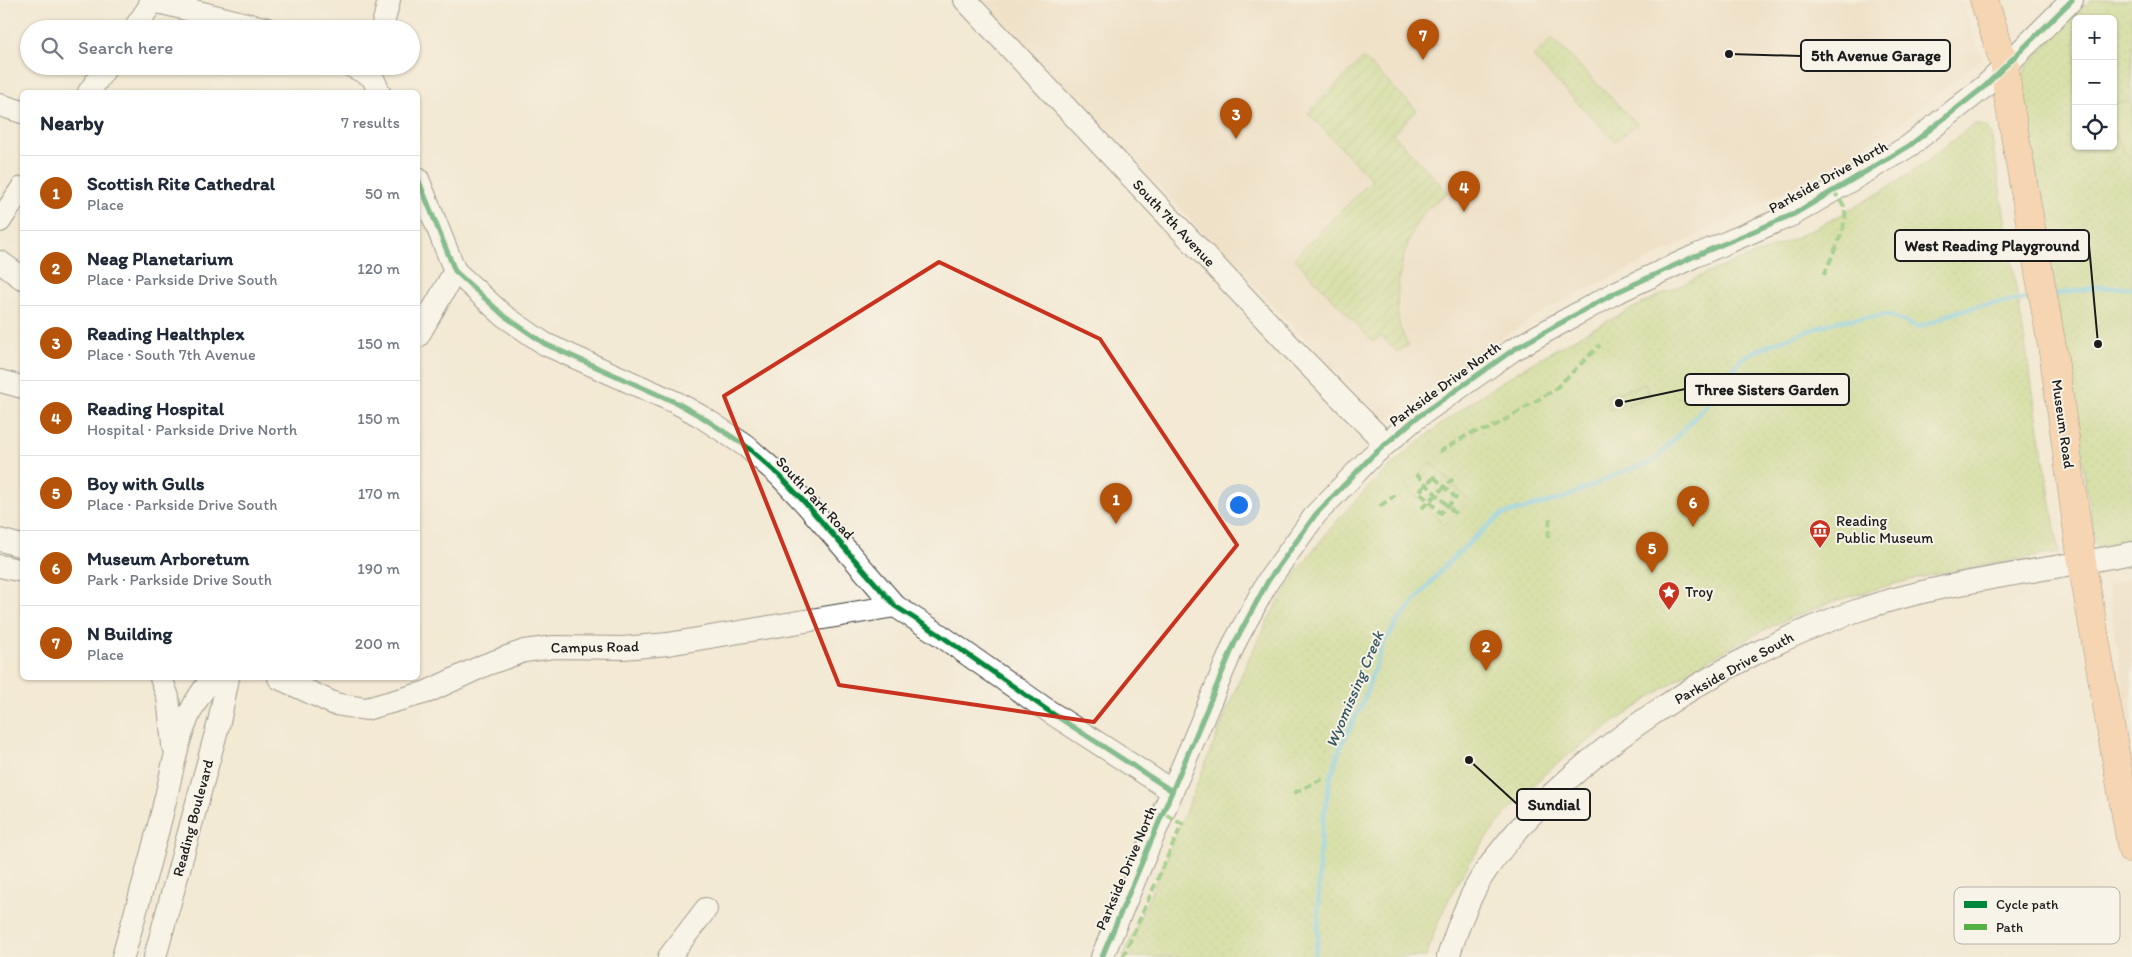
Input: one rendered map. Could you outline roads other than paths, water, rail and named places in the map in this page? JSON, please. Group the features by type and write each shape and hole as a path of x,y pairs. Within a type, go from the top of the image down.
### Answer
{"main road":[{"name":"Museum Road","path":"1984,0 2005,66 2008,96 2036,266 2048,326 2082,563 2132,850"}],"street":[{"path":"140,20 152,0 231,20"},
{"path":"384,20 389,0"},
{"name":"South 7th Avenue","path":"965,0 1293,349 1386,443"},
{"name":"Parkside Drive North","path":"1102,957 1236,640 1268,581 1316,514 1386,443 1415,418 1520,346 1620,291 1695,256 1794,214 1909,146 1984,87 2072,0"},
{"path":"90,90 101,75"},
{"path":"0,105 20,111"},
{"name":"South Park Road","path":"420,190 424,211 456,271 503,315 531,336 564,353 677,403 746,446 780,476 895,606 1050,712 1172,791"},
{"path":"0,221 20,193"},
{"path":"0,262 20,277"},
{"path":"420,333 456,271"},
{"path":"0,381 20,386"},
{"path":"0,540 20,545"},
{"name":"Parkside Drive South","path":"1448,957 1456,932 1484,874 1525,821 1562,784 1666,706 1751,655 1793,634 1854,611 1905,596 2132,553"},
{"path":"0,566 20,571"},
{"name":"Campus Road","path":"282,680 335,704 366,710 427,692 485,664 524,651 554,646 623,648 668,644 895,606"},
{"name":"Reading Boulevard","path":"163,680 168,697 172,733 173,752 169,785"},
{"name":"Reading Boulevard","path":"123,957 169,785 180,736 188,713 198,696 211,680"},
{"name":"Reading Boulevard","path":"155,957 219,722 228,680"},
{"path":"669,957 706,909"}],"waterway":[{"name":"Wyomissing Creek","path":"2051,295 2099,287 2132,288"},
{"name":"Wyomissing Creek","path":"1314,957 1318,939 1319,860 1323,820 1330,779 1340,748 1363,702 1383,644 1399,620 1445,566 1472,540 1501,515 1564,498 1624,471 1653,462 1711,400 1720,383 1744,357 1771,344 1837,321 1888,315 1918,327 1970,308 2036,297"}],"place":[{"name":"5th Avenue Garage","path":"1729,54"},
{"name":"N Building","path":"1423,60"},
{"name":"Reading Healthplex","path":"1236,139"},
{"name":"Reading Hospital","path":"1464,212"},
{"name":"West Reading Playground","path":"2098,344"},
{"name":"Three Sisters Garden","path":"1619,403"},
{"name":"Scottish Rite Cathedral","path":"1116,524"},
{"name":"Museum Arboretum","path":"1693,527"},
{"name":"Reading Public Museum","path":"1820,549"},
{"name":"Boy with Gulls","path":"1652,573"},
{"name":"Troy","path":"1669,611"},
{"name":"Neag Planetarium","path":"1486,671"},
{"name":"Sundial","path":"1469,760"}]}
